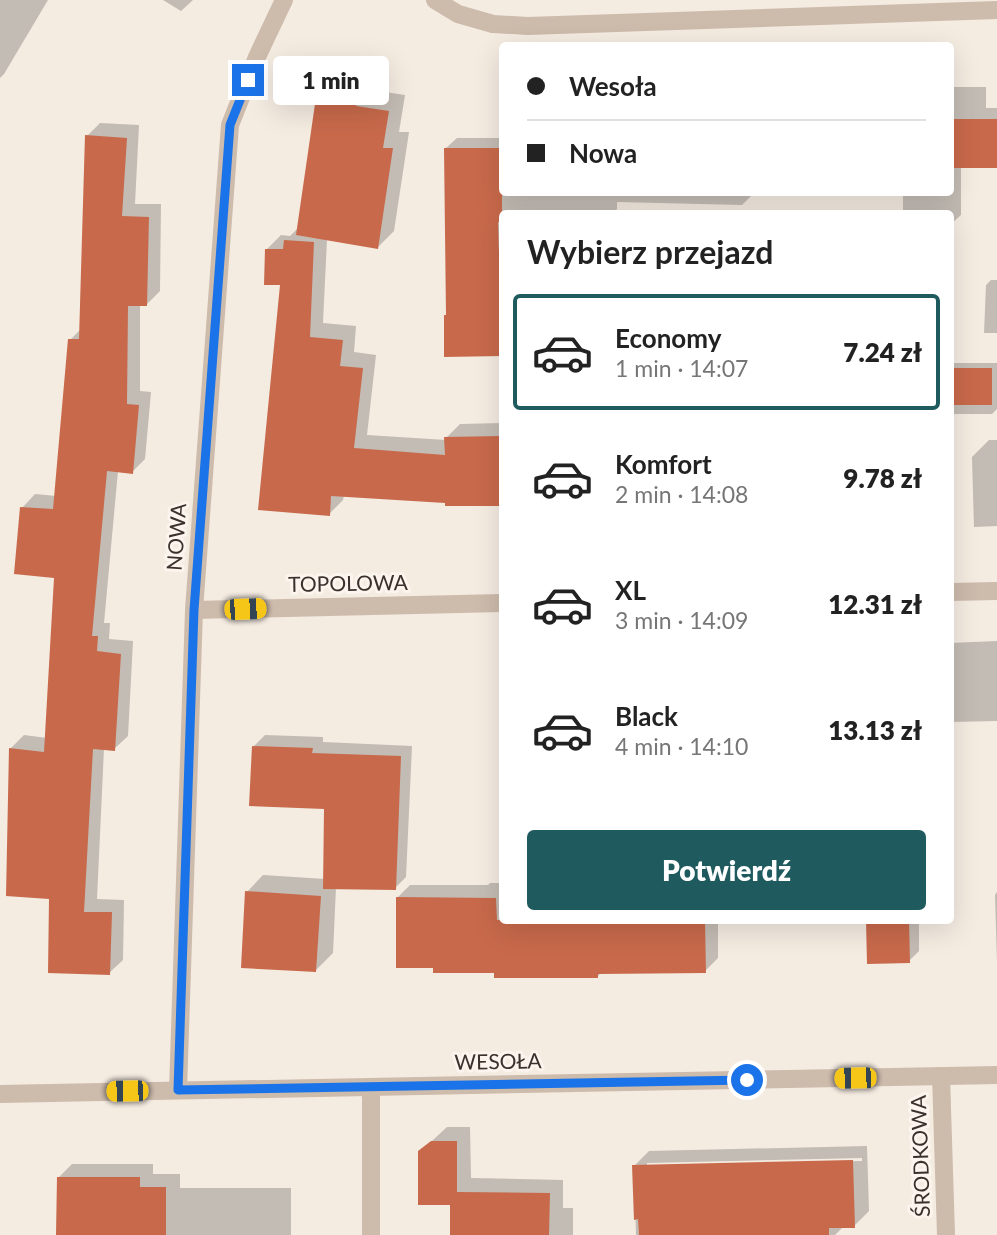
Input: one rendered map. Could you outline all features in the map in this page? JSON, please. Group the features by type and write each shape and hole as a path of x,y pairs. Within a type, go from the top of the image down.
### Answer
{"street":[{"name":"NOWA","path":"178,1090 194,610 230,125 257,57 284,0"},
{"path":"435,0 458,14 494,24 528,26 997,10"},
{"path":"954,592 997,590"},
{"name":"TOPOLOWA","path":"194,610 499,603"},
{"name":"WESOŁA","path":"0,1094 997,1075"},
{"name":"ŚRODKOWA","path":"941,1076 946,1235"},
{"path":"371,1088 371,1235"}],"building":[{"path":"316,97 389,111 383,148 393,148 378,249 296,235"},
{"path":"954,119 997,119 997,168 954,168"},
{"path":"85,135 127,138 122,216 149,217 147,306 128,306 127,404 139,405 133,474 107,471 92,636 98,636 97,651 121,654 115,751 93,749 84,912 112,912 110,975 48,973 49,899 6,896 9,748 44,752 54,578 14,574 20,507 53,509 68,339 79,339"},
{"path":"444,148 499,148 499,196 502,196 502,210 499,210 498,222 499,356 444,357"},
{"path":"284,240 314,242 310,337 343,340 340,366 363,368 354,448 445,455 444,437 499,436 499,506 445,506 445,503 331,496 330,516 258,510 280,285 264,285 265,249 283,249"},
{"path":"954,368 992,368 992,405 954,405"},
{"path":"252,746 313,748 312,753 401,756 396,890 323,889 324,809 249,806"},
{"path":"245,891 321,896 316,972 241,968"},
{"path":"396,897 496,898 499,924 705,924 706,973 598,974 598,978 494,978 494,973 433,973 433,968 396,968"},
{"path":"866,924 909,924 910,963 867,964"},
{"path":"431,1141 457,1141 457,1192 550,1193 549,1235 450,1235 450,1205 418,1205 418,1151"},
{"path":"853,1160 855,1228 829,1228 829,1235 639,1235 638,1219 634,1220 632,1165"},
{"path":"57,1177 140,1177 140,1187 166,1187 166,1235 56,1235"}],"route":[{"path":"248,80 230,125 194,610 178,1090 747,1080"}]}
